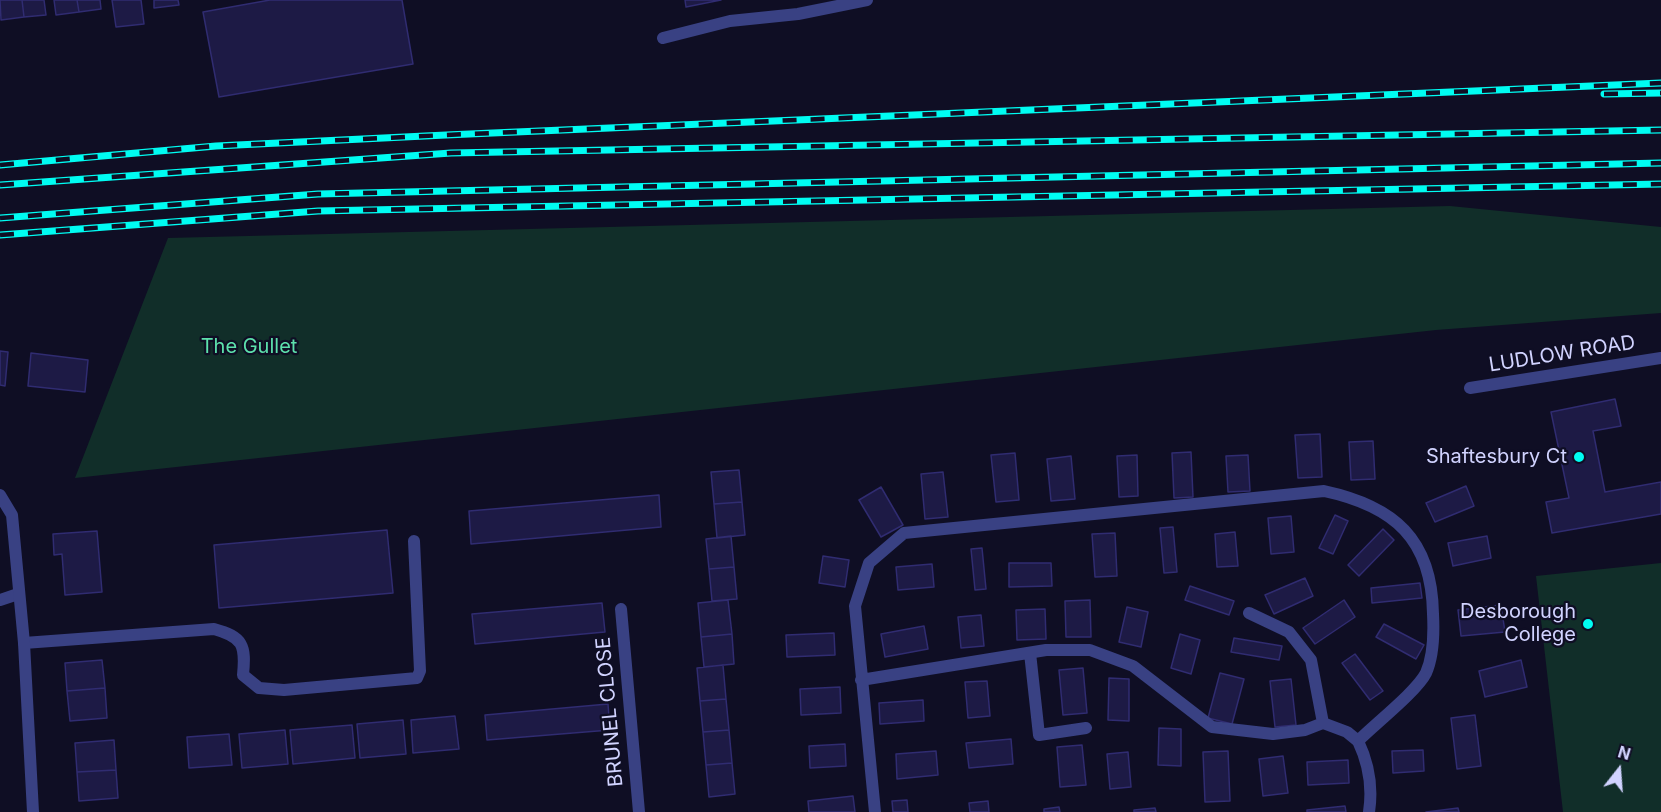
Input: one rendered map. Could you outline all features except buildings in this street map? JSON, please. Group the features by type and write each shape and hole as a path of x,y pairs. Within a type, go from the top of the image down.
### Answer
{"street":[{"path":"663,38 730,21 798,14 867,0"},
{"name":"LUDLOW ROAD","path":"1470,388 1661,358"},
{"path":"875,812 855,606 869,563 904,533 1324,491 1348,496 1374,508 1406,529 1418,545 1431,580 1433,648 1426,673 1410,693 1358,741"},
{"path":"0,495 12,515 24,643 33,812"},
{"path":"24,643 214,629 234,635 245,652 243,675 259,688 284,690 417,678 420,671 414,541"},
{"path":"0,600 18,594"},
{"name":"BRUNEL CLOSE","path":"621,609 639,812"},
{"path":"1249,613 1288,632 1311,660 1323,723"},
{"path":"861,680 1030,653 1090,650 1133,666 1212,728 1273,734 1305,730 1323,723 1347,732 1358,741 1367,761 1372,793 1369,812"},
{"path":"1030,653 1039,735 1086,728"}],"green space":[{"name":"The Gullet","path":"1450,206 1661,227 1661,313 1436,330 75,478 168,238"},
{"name":"Desborough College","path":"1661,563 1661,812 1563,812 1536,576"}],"railway":[{"path":"0,165 216,146 1661,83"},
{"path":"1604,94 1661,93"},
{"path":"0,185 451,153 1661,130"},
{"path":"0,218 318,194 1661,163"},
{"path":"0,235 318,211 1661,184"}],"place":[{"name":"Shaftesbury Ct","path":"1579,457"},
{"name":"Desborough College","path":"1588,624"}]}
